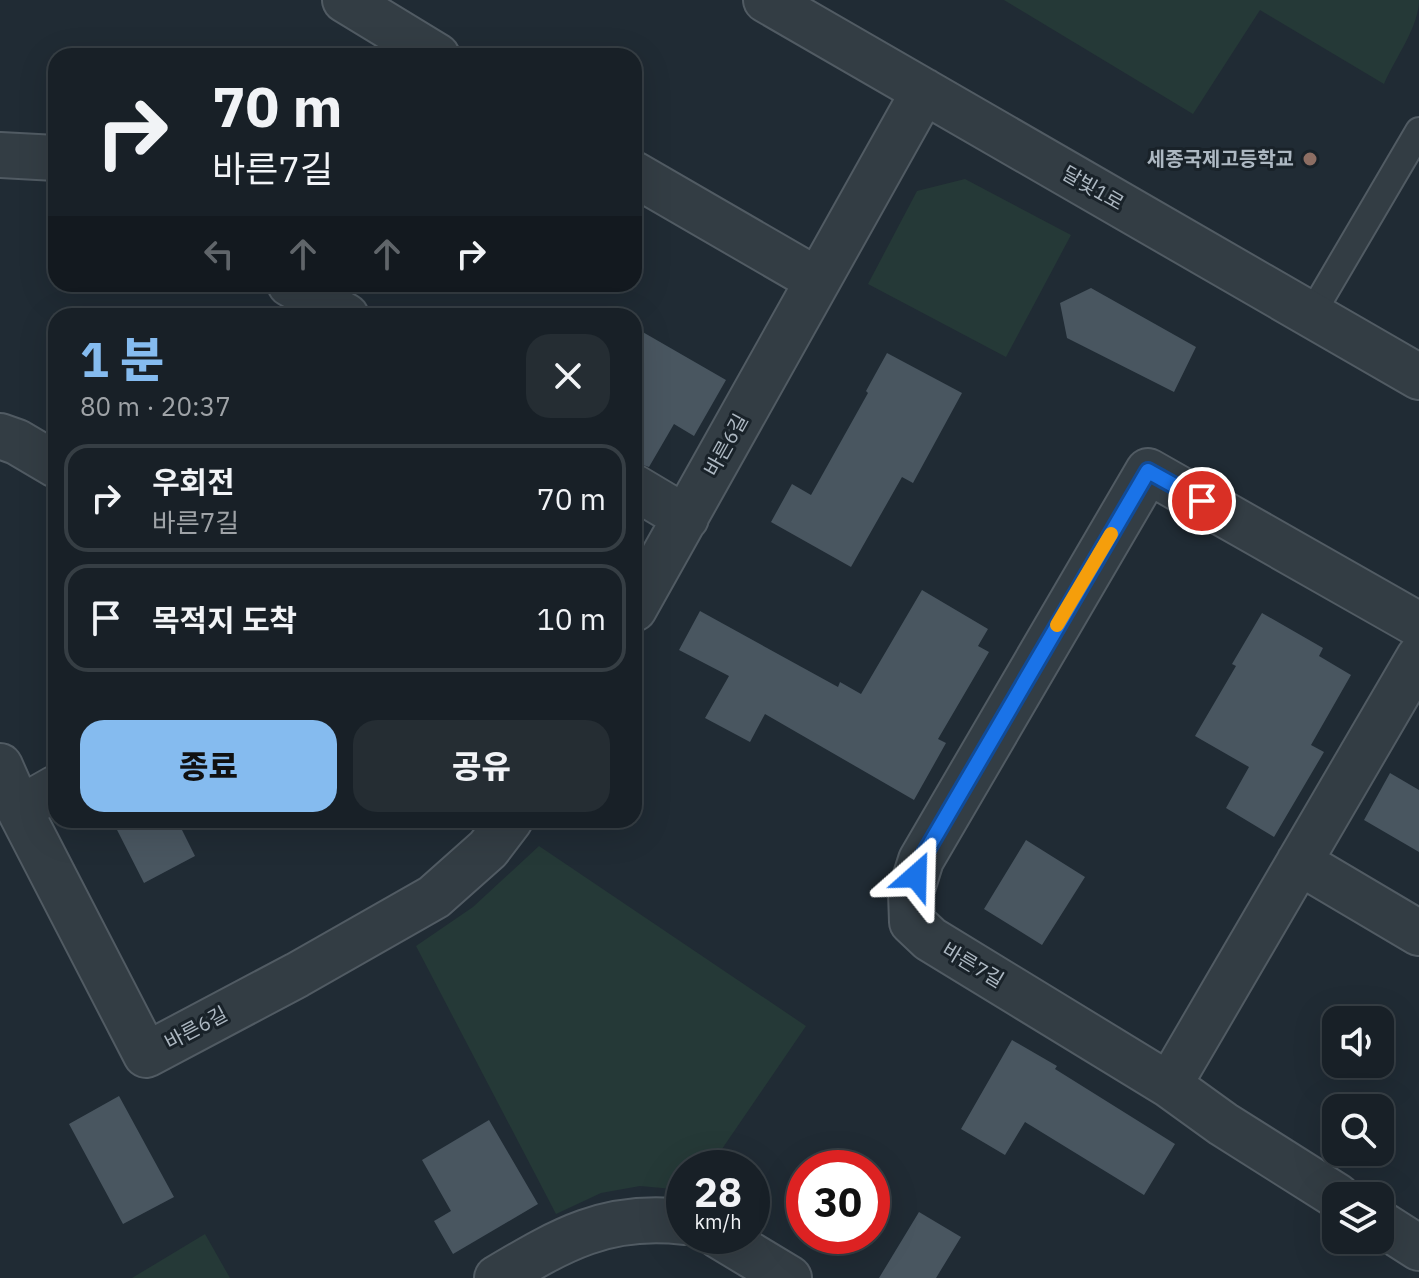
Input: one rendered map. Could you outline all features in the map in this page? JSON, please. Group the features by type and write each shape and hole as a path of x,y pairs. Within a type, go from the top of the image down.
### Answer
{"street":[{"path":"345,0 424,48"},
{"name":"달빛1로","path":"766,0 1419,377"},
{"name":"바른6길","path":"642,595 924,91"},
{"path":"0,155 48,158"},
{"path":"642,179 817,280"},
{"path":"304,292 332,308"},
{"path":"0,436 48,460"},
{"name":"바른7길","path":"1322,1187 1223,1124 1169,1085 930,939 912,922 911,892 921,860 1148,471 1419,625"},
{"path":"642,492 686,518"},
{"path":"1169,1085 1419,657"},
{"name":"바른6길","path":"0,766 38,799 48,823"},
{"name":"바른6길","path":"50,828 146,1055 297,975 434,897 488,849 504,828"},
{"path":"1299,862 1419,933"},
{"path":"497,1278 555,1243 602,1226 653,1219 666,1220"},
{"path":"1394,1232 1419,1248"},
{"path":"749,1254 789,1278"}],"lane":[{"path":"1311,315 1419,131"}],"green space":[{"path":"1004,0 1419,0 1411,32 1384,84 1260,10 1193,114"},
{"path":"965,179 1071,235 1006,357 868,284 917,191"},
{"path":"539,846 806,1026 721,1150 666,1150 666,1188 640,1186 601,1193 556,1214 416,946 473,907"},
{"path":"205,1234 230,1278 132,1278"}],"building":[{"path":"1091,288 1196,347 1174,392 1067,338 1060,303"},
{"path":"642,332 726,380 694,436 674,424 649,467 642,465"},
{"path":"887,353 962,393 913,483 902,477 851,567 771,522 792,484 811,495"},
{"path":"922,590 988,629 978,646 989,652 938,739 946,743 914,800 765,714 750,742 705,718 729,676 679,650 700,611 838,687 840,682 861,694"},
{"path":"1262,613 1323,648 1319,656 1351,675 1311,745 1324,752 1274,837 1226,808 1249,767 1195,736 1236,666 1232,664"},
{"path":"1390,773 1419,790 1419,852 1364,820"},
{"path":"116,828 181,828 195,856 144,883"},
{"path":"1026,840 1085,877 1042,945 984,909"},
{"path":"1012,1040 1175,1144 1144,1195 1025,1122 1005,1155 961,1129"},
{"path":"119,1096 174,1197 123,1224 69,1124"},
{"path":"489,1120 538,1204 453,1254 434,1221 451,1211 422,1160"},
{"path":"919,1212 961,1237 936,1278 879,1278"}],"slow traffic":[{"path":"1057,625 1111,534"}],"place":[{"name":"세종국제고등학교","path":"1310,159"}],"route":[{"path":"916,876 921,860 1148,471 1202,501"}]}
